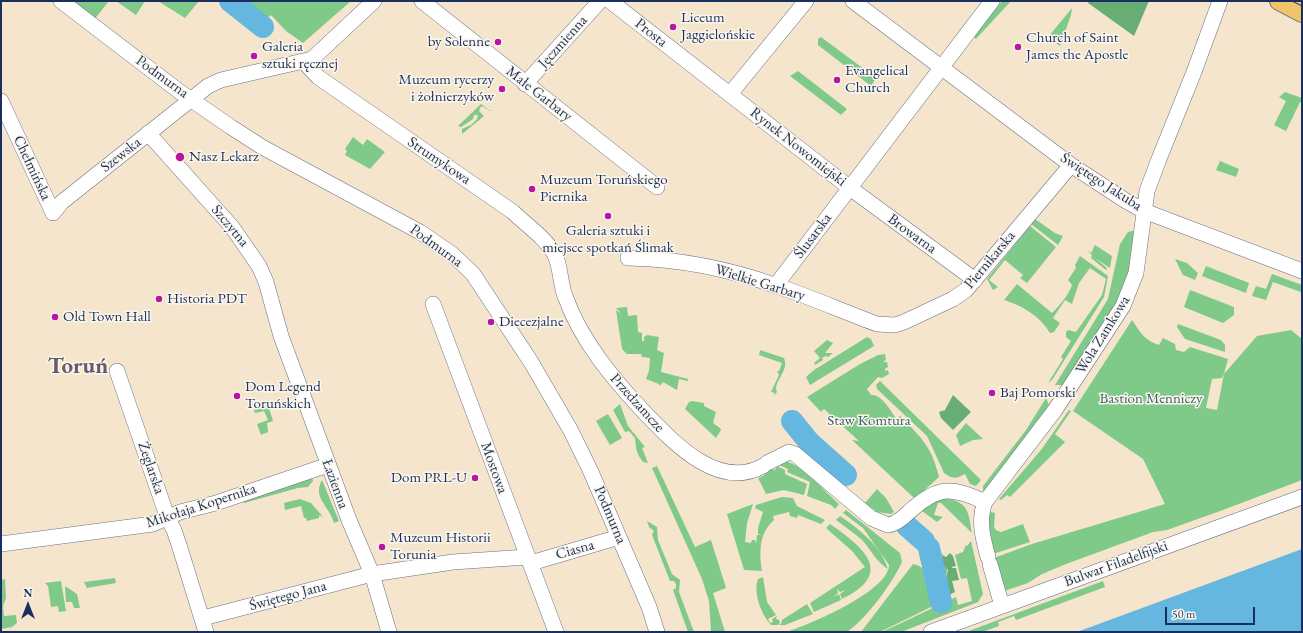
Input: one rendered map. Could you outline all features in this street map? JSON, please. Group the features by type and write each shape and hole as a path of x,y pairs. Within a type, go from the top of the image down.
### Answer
{"main road":[{"path":"1279,1 1302,13"}],"street":[{"name":"Podmurna","path":"61,1 230,127 262,147 420,232 452,254 473,274 487,293 531,362 571,431 652,613 657,632"},
{"name":"Szewska","path":"53,213 68,197 208,86 221,80 312,60 374,1"},
{"name":"Małe Garbary","path":"422,1 657,187"},
{"name":"Jęczmienna","path":"526,84 600,1"},
{"name":"Prosta","path":"610,1 730,94"},
{"path":"730,94 806,1"},
{"path":"853,1 940,68"},
{"name":"Rynek Nowomiejski","path":"730,94 850,188 992,1"},
{"name":"Wola Zamkowa","path":"1002,606 982,529 982,511 985,502 1055,410 1122,306 1136,273 1147,191 1158,159 1194,72 1220,1"},
{"name":"Strumykowa","path":"304,62 310,70 322,80 513,212 551,249 555,256 559,273"},
{"name":"Świętego Jakuba","path":"940,68 1070,165 1144,211 1301,268"},
{"name":"Chełmińska","path":"1,101 53,213"},
{"name":"Szczytna","path":"148,133 232,227 251,252 266,282 281,336"},
{"name":"Piernikarska","path":"891,325 953,299 961,294 975,280 1070,165"},
{"name":"Browarna","path":"850,188 975,280"},
{"name":"Ślusarska","path":"776,285 850,188"},
{"name":"Wielkie Garbary","path":"628,258 676,260 696,264 776,285 877,324 891,325"},
{"name":"Przedzamcze","path":"559,273 565,296 597,356 619,386 669,439 680,448 713,467 732,472 745,472 789,452 795,454 871,518 888,525 900,519 924,498 935,493 968,493 985,502"},
{"name":"Mostowa","path":"433,304 556,632"},
{"name":"Łazienna","path":"281,336 328,464 372,574 389,632"},
{"name":"Żeglarska","path":"118,371 168,519 174,530 205,625"},
{"name":"Mikołaja Kopernika","path":"1,544 153,524 168,519 180,512 216,503 328,464"},
{"name":"Bulwar Filadelfijski","path":"931,632 1302,496"},
{"name":"Ciasna","path":"372,574 453,562 528,558 619,537"},
{"name":"Świętego Jana","path":"205,625 372,574"}],"green space":[{"path":"70,1 109,1 94,20"},
{"path":"116,1 145,1 136,15"},
{"path":"158,1 199,1 185,18"},
{"path":"234,1 351,1 303,43 286,31 271,15 262,23"},
{"path":"1002,1 1011,1 976,39 973,36"},
{"path":"1089,1 1149,1 1134,36 1088,3"},
{"path":"1072,8 1060,46 1056,43 1056,39 1052,39 1049,36"},
{"path":"821,37 876,78 871,86 818,45 818,39"},
{"path":"798,71 847,109 841,115 790,76"},
{"path":"1285,92 1302,98 1302,103 1300,102 1286,131 1274,125 1286,101 1279,97"},
{"path":"481,104 491,110 490,111 482,106 479,111 484,116 462,134 462,129 471,125 477,119 478,115 474,115 473,119 461,127 458,126"},
{"path":"353,137 363,145 367,139 385,152 370,169 345,155 347,151 345,149"},
{"path":"1220,161 1239,169 1236,177 1216,170"},
{"path":"1035,219 1055,233 1063,236 1058,245 1031,224"},
{"path":"1030,226 1056,247 1027,283 1020,278 1023,275 1005,260 989,280 998,287 993,290 987,279"},
{"path":"1136,231 1136,237 1125,289 1066,385 1055,385 1108,299 1120,244 1128,232"},
{"path":"1095,245 1112,256 1110,268 1095,258 1107,268 1106,270 1091,258 1092,255 1086,250 1091,253"},
{"path":"1080,256 1108,276 1104,297 1052,380 1048,383 1063,359 1061,357 1071,341 1066,337 1066,332 1068,330 1076,332 1102,295 1106,279 1090,268 1079,283 1072,304 1065,300 1053,318 1060,323 1054,332 1050,333 1046,327 1030,312 1018,305 1004,300 1017,284 1052,313 1064,300 1072,285 1068,280 1076,268 1075,265"},
{"path":"1175,259 1187,263 1198,273 1195,280 1183,275"},
{"path":"1206,266 1249,283 1246,293 1202,276"},
{"path":"1272,274 1302,285 1301,292 1273,282 1266,300 1252,296 1256,286 1266,289"},
{"path":"1190,290 1234,307 1234,315 1223,323 1184,307"},
{"path":"627,307 628,316 637,315 638,332 642,333 642,341 644,341 644,337 647,335 659,337 657,350 664,353 661,372 688,379 688,381 679,379 677,390 663,382 660,386 659,384 646,379 649,371 650,358 642,357 641,354 627,354 622,349 616,310 620,313 622,326 620,312 616,308"},
{"name":"Bastion Menniczy","path":"1132,320 1143,336 1154,343 1159,345 1163,338 1175,344 1176,350 1184,352 1190,347 1228,359 1224,374 1257,336 1291,330 1302,339 1302,480 1167,530 1153,532 1066,564 1042,574 1028,583 1001,592 991,559 1032,544 1165,504 1143,459 1073,411","holes":["1224,374 1217,410 1206,408 1212,379 1222,378"]},
{"path":"1178,324 1221,340 1225,345 1225,352 1185,339 1177,327"},
{"path":"867,337 871,339 874,346 810,385 806,377 814,370"},
{"path":"827,340 833,343 825,353 833,353 828,357 826,356 822,358 823,360 815,365 814,363 820,358 814,351"},
{"path":"760,350 784,358 785,367 777,384 777,392 774,396 775,393 771,392 779,375 777,371 779,371 782,363 759,355"},
{"name":"Staw Komtura","path":"885,354 886,360 883,362 887,362 888,367 885,371 888,370 889,374 882,378 878,377 867,389 871,395 879,397 886,404 897,419 900,416 925,443 933,458 939,477 917,497 913,497 852,440 859,441 824,409 821,412 807,397 860,364 878,355"},
{"path":"880,381 981,480 976,486 970,484 965,474 954,478 944,473 927,436 877,389 876,385"},
{"path":"953,395 971,412 953,430 941,418 939,412 945,410"},
{"path":"1046,398 1049,405 1035,428 992,485 983,491 983,486 1026,430"},
{"path":"689,402 704,403 704,406 716,412 713,423 721,430 716,438 685,409"},
{"path":"620,404 628,426 645,447 642,448 648,463 643,462 639,456 635,438 629,431 625,432 613,410"},
{"path":"268,405 273,421 267,423 268,432 261,435 257,424 268,420 264,411 255,413 254,410"},
{"path":"1069,410 1071,411 1055,434 1065,442 1010,497 1007,495 1001,500 999,499 1041,450"},
{"path":"608,414 622,438 610,445 596,421"},
{"path":"966,423 983,439 973,440 960,446 956,435"},
{"path":"784,461 798,467 813,479 839,504 835,509 831,505 807,496 810,482 787,472 788,469 777,464"},
{"path":"657,466 695,547 711,540 726,588 713,593 725,632 711,632 709,601 702,579 652,468"},
{"path":"777,466 785,470 785,474 807,484 804,495 784,490 766,494 758,478 763,476 771,469 775,470"},
{"path":"312,477 313,481 308,487 298,488 244,503 243,498"},
{"path":"322,480 339,521 334,523 320,497 319,486"},
{"path":"877,489 886,498 894,512 891,514 877,512 865,503"},
{"path":"782,497 793,498 797,506 825,520 821,524 798,515 797,518 790,516 789,512 773,516 774,520 765,531 761,543 760,557 762,571 744,570 727,514 753,504 747,523 745,542 751,543 752,540 755,540 756,544 757,535 762,534 758,534 758,528 763,512 755,508 756,505"},
{"path":"944,498 963,505 968,513 972,533 941,503 938,503 934,515 943,517 937,522 922,511 913,520 930,536 933,542 932,543 916,540 904,534 903,526 925,502"},
{"path":"300,499 311,503 323,517 319,515 319,518 307,521 306,518 304,518 301,506 285,510 284,503"},
{"path":"846,510 900,553 902,562 892,581 871,609 855,626 847,632 786,632 829,615 846,606 862,596 886,575 889,565 863,528 843,513"},
{"path":"991,512 995,513 994,527 996,530 1001,532 1023,524 1030,542 990,555 986,537 989,515"},
{"path":"840,516 862,532 875,546 885,561 888,569 880,563 861,539 836,520"},
{"path":"647,521 657,527 658,540 672,574 680,580 679,592 694,632 688,632 673,590 676,588 676,584 674,581 670,581 652,535 654,531 649,527"},
{"path":"830,524 863,551 869,560 871,570 868,580 858,589 842,599 840,594 846,590 840,592 837,589 838,593 833,597 839,594 841,600 814,612 810,603 865,567 852,551 826,528"},
{"path":"971,541 983,594 978,602 901,632 882,632 956,597 958,605 972,601 967,578 961,579 955,555 963,552 966,545 967,546"},
{"path":"932,547 946,557 947,572 941,586"},
{"path":"950,553 953,556 956,566 952,568 956,568 959,580 952,581 955,592 943,598 941,586 946,579 948,570 938,559 939,556 946,557"},
{"path":"913,564 920,566 928,575 932,586 935,605 880,632 861,632"},
{"path":"763,577 767,602 776,615 768,619 770,623 773,622 772,619 777,616 776,619 779,620 780,623 777,625 771,625 767,620 757,597 758,579"},
{"path":"115,578 116,583 87,588 84,582"},
{"path":"5,579 6,598 3,606 4,616 16,615 17,623 12,627 1,629 1,580"},
{"path":"61,581 66,611 59,612 58,606 51,607 48,586 45,583"},
{"path":"1103,581 1105,587 1016,620 1014,616 998,622 999,626 982,632 966,632"},
{"path":"65,586 77,594 80,608 74,608 72,602 66,602"},
{"path":"807,604 813,614 785,625 777,625 781,624 782,620"}],"water":[{"path":"1302,549 1302,632 1077,632"}],"waterway":[{"path":"230,1 263,27"},
{"path":"792,421 809,442 846,475"},
{"path":"907,526 924,541"},
{"path":"929,548 941,602"}],"tram line":[{"path":"1292,1 1302,6"}],"place":[{"name":"Liceum Jaggielońskie","path":"673,27"},
{"name":"by Solenne","path":"498,42"},
{"name":"Church of Saint James the Apostle","path":"1018,47"},
{"name":"Galeria sztuki ręcznej","path":"254,56"},
{"name":"Evangelical Church","path":"837,80"},
{"name":"Muzeum rycerzy i żołnierzyków","path":"502,89"},
{"name":"Nasz Lekarz","path":"180,157"},
{"name":"Muzeum Toruńskiego Piernika","path":"532,189"},
{"name":"Galeria sztuki i miejsce spotkań Ślimak","path":"608,216"},
{"name":"Historia PDT","path":"159,299"},
{"name":"Old Town Hall","path":"55,317"},
{"name":"Diecezjalne","path":"491,322"},
{"name":"Baj Pomorski","path":"992,393"},
{"name":"Dom Legend Toruńskich","path":"237,396"},
{"name":"Dom PRL-U","path":"475,478"},
{"name":"Muzeum Historii Torunia","path":"382,547"}],"district":[{"name":"Toruń","path":"78,367"}]}
